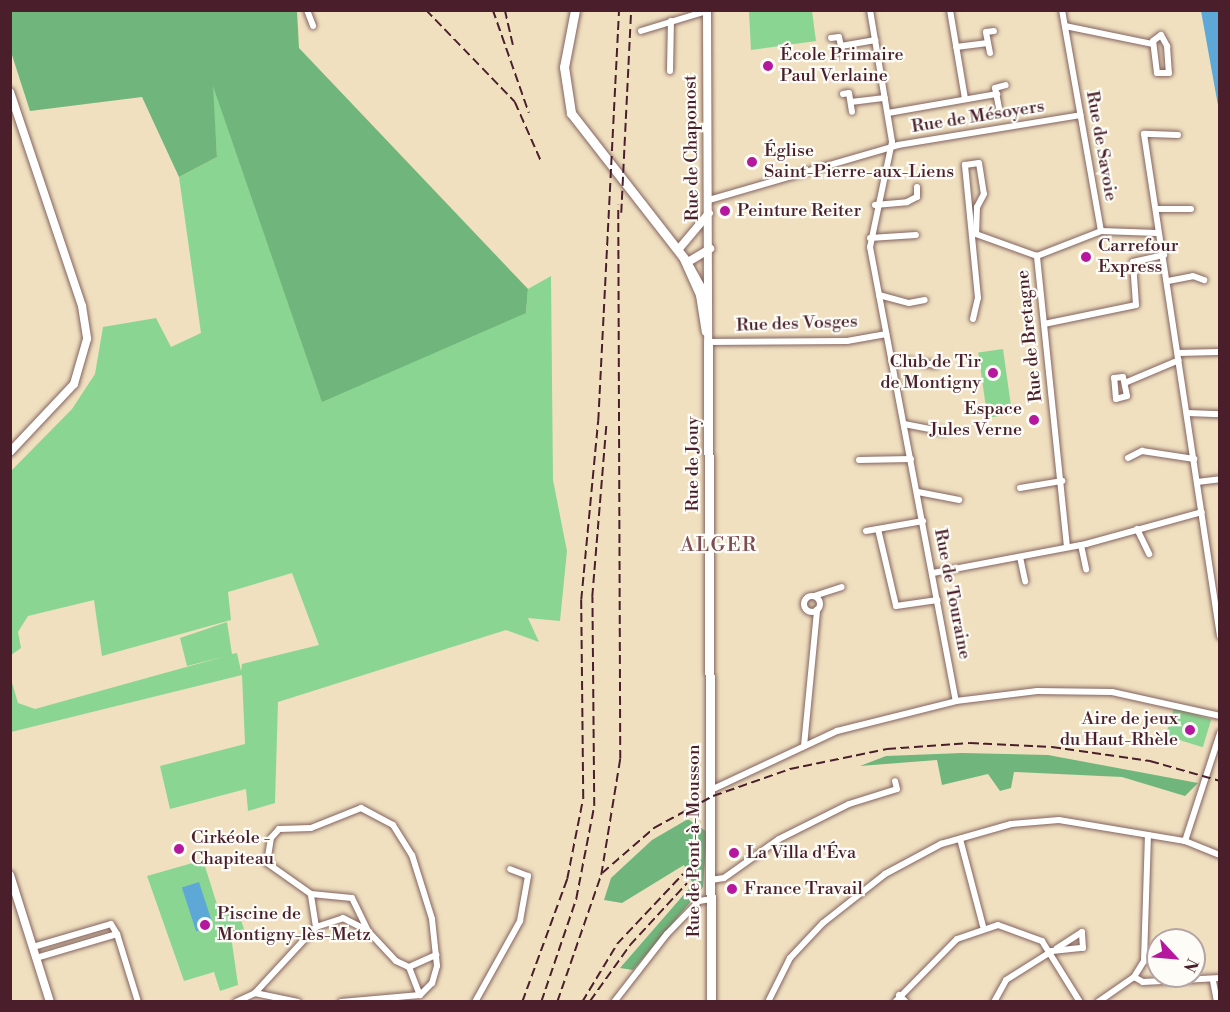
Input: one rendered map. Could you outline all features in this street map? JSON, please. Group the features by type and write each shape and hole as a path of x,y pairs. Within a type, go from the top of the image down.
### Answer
{"main road":[{"name":"Rue de Chaponost","path":"707,11 710,284"},
{"name":"Rue de Jouy","path":"574,12 566,78 571,114 608,165 682,256 702,286 711,320"},
{"path":"10,92 82,306 87,339 74,384 10,452"},
{"path":"708,342 700,295 682,256 692,233 709,209"},
{"path":"650,215 673,236 692,233"},
{"path":"692,233 710,249"},
{"path":"682,256 710,249"},
{"name":"Rue de Jouy","path":"710,284 711,320 708,342 710,680"},
{"name":"Rue de Pont-à-Mousson","path":"710,680 711,1002"},
{"path":"10,876 50,1002"}],"street":[{"path":"307,10 313,26"},
{"name":"Rue de Touraine","path":"870,10 888,113 890,147 875,205 870,238 956,701"},
{"path":"950,10 966,99"},
{"name":"Rue de Savoie","path":"1062,10 1101,231"},
{"path":"641,31 707,11"},
{"path":"670,21 670,71"},
{"path":"1065,26 1153,44"},
{"path":"990,53 986,32 994,31"},
{"path":"1161,35 1167,52 1169,73 1157,73 1154,52 1153,44 1161,35"},
{"path":"831,38 839,37 843,56"},
{"path":"841,46 875,40"},
{"path":"956,47 988,43"},
{"path":"1154,52 1167,52"},
{"path":"999,108 996,88 1006,85"},
{"path":"843,94 849,93 852,112"},
{"path":"888,113 997,94"},
{"path":"851,102 885,98"},
{"name":"Rue de Mésoyers","path":"709,209 890,147 1081,115"},
{"path":"1178,135 1144,134 1157,209 1157,234 1164,255 1220,636"},
{"path":"973,208 984,194 980,163 965,165 973,208 978,298 973,319"},
{"path":"875,205 907,202 917,197 917,187"},
{"path":"1157,209 1191,209"},
{"path":"1101,231 1157,234"},
{"name":"Rue de Bretagne","path":"1067,547 1037,256 1101,231"},
{"path":"974,233 1037,256"},
{"path":"870,238 916,235"},
{"path":"1044,324 1136,305 1132,262 1164,255"},
{"path":"1168,281 1193,276 1204,280"},
{"path":"879,295 909,303 925,300"},
{"name":"Rue des Vosges","path":"708,342 847,341 886,333"},
{"path":"1127,382 1179,356 1218,352"},
{"path":"891,359 937,364"},
{"path":"1187,413 1220,414"},
{"path":"904,424 945,432"},
{"path":"1128,458 1142,451 1194,459"},
{"path":"859,460 911,459"},
{"path":"1197,482 1220,479"},
{"path":"1020,488 1062,481"},
{"path":"918,492 959,500"},
{"path":"933,573 1081,545 1202,512"},
{"path":"866,531 922,521"},
{"path":"878,529 896,606 938,600"},
{"path":"1137,529 1149,554"},
{"path":"1081,545 1086,569"},
{"path":"1020,557 1025,581"},
{"path":"817,610 804,605 814,596 842,587"},
{"path":"804,746 817,610 814,596"},
{"path":"711,790 804,746 892,714 956,701 1038,692 1112,692 1220,716"},
{"path":"1185,841 1220,733"},
{"path":"711,880 724,878 779,839 839,809 897,789 895,781"},
{"path":"341,1002 392,1001 420,995 432,983 436,955 432,920 412,855 393,825 370,809 351,808 311,828 274,832 267,863 311,894 352,898 368,932"},
{"path":"768,1002 799,948 855,895 921,852 960,839 1043,820 1185,841 1220,855"},
{"path":"1098,1002 1134,977 1146,951 1148,835"},
{"path":"960,839 983,926"},
{"path":"474,1002 520,921 528,876 510,869"},
{"path":"311,894 316,927"},
{"path":"614,1002 667,934 699,901 711,899"},
{"path":"236,1002 255,993 316,927 343,918 368,932 396,961 410,967 420,995"},
{"path":"33,947 111,924 117,934 138,1002"},
{"path":"895,1002 899,995 943,950 983,926 1027,932 1054,949 1080,1002"},
{"path":"36,958 117,934"},
{"path":"994,1002 1005,980 1054,949"},
{"path":"410,967 436,955"},
{"path":"1134,977 1143,982 1216,980 1217,1002"},
{"path":"255,993 298,1002"},
{"path":"899,995 906,1002"}],"green space":[{"path":"10,11 297,11 299,48 528,289 526,313 322,402 213,86 217,157 179,177 142,97 30,111 11,52"},
{"path":"812,11 816,41 751,50 749,12"},
{"path":"212,83 526,313 528,289 551,276 553,480 567,551 560,621 528,618 539,642 506,630 278,702 275,803 248,811 246,789 170,809 160,766 245,744 242,675 11,732 10,676 18,703 35,709 226,656 187,666 180,638 227,622 232,654 237,653 241,671 242,664 319,645 292,573 228,592 231,620 102,656 94,600 28,616 18,632 21,648 11,655 11,471 72,409 95,374 103,327 156,318 171,347 201,333 179,177 217,157"},
{"name":"Club de Tir de Montigny","path":"1003,349 1012,414 987,418 978,352"},
{"name":"Aire de jeux du Haut-Rhèle","path":"1174,708 1211,719 1203,747 1166,736"},
{"path":"962,753 1048,755 1198,783 1185,796 1122,777 1014,772 1011,788 1000,791 988,774 942,785 937,760 860,766 886,756"},
{"path":"688,819 707,832 703,887 633,970 620,968 693,884 684,865 622,903 604,900 611,878 652,840"},
{"name":"Piscine de Montigny-lès-Metz","path":"203,860 221,917 238,911 245,932 231,936 238,985 220,991 214,972 184,981 147,876"}],"water":[{"path":"1201,11 1219,11 1219,111 1203,22"},
{"path":"199,882 213,926 196,931 182,888"}],"railway":[{"path":"426,10 515,102 541,161"},
{"path":"493,10 529,113"},
{"path":"505,10 513,45"},
{"path":"522,1002 567,879 583,798 581,600 598,421 619,10"},
{"path":"621,213 631,10"},
{"path":"557,1002 601,875 620,759 618,205"},
{"path":"541,1002 576,899 594,806 592,597 606,425"},
{"path":"602,873 654,828 713,796 790,769 887,749 970,743 1052,747 1150,761 1220,781"},
{"path":"582,1002 617,944 683,874"},
{"path":"590,1001 630,945 687,883"}],"place":[{"name":"École Primaire Paul Verlaine","path":"768,66"},
{"name":"Église Saint-Pierre-aux-Liens","path":"752,162"},
{"name":"Peinture Reiter","path":"725,211"},
{"name":"Carrefour Express","path":"1086,257"},
{"name":"Club de Tir de Montigny","path":"993,373"},
{"name":"Espace Jules Verne","path":"1034,420"},
{"name":"Aire de jeux du Haut-Rhèle","path":"1190,730"},
{"name":"Cirkéole - Chapiteau","path":"179,849"},
{"name":"La Villa d'Éva","path":"734,853"},
{"name":"France Travail","path":"732,889"},
{"name":"Piscine de Montigny-lès-Metz","path":"205,925"}],"district":[{"name":"ALGER","path":"719,545"}]}
